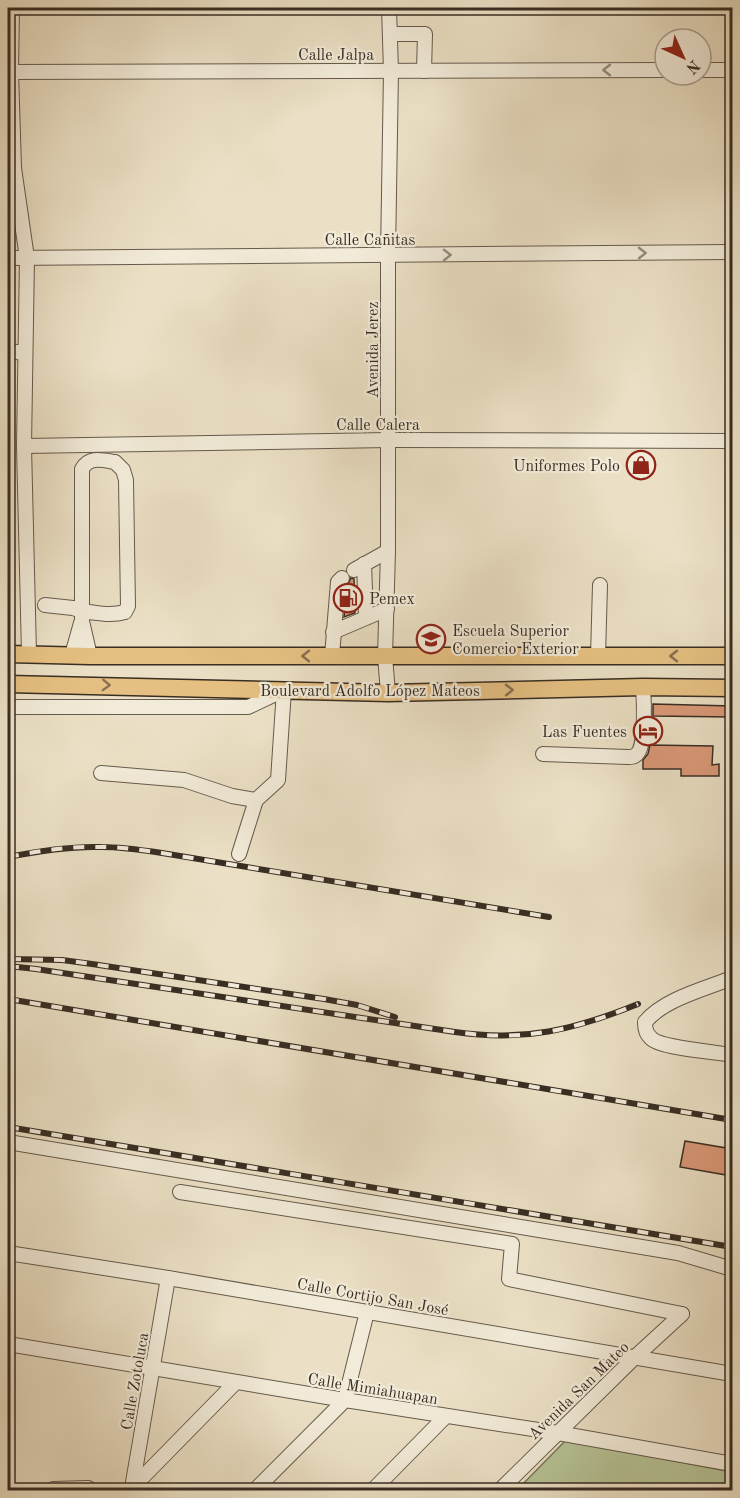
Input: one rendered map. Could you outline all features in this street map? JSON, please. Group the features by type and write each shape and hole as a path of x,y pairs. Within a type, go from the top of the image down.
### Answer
{"main road":[{"name":"Boulevard Adolfo López Mateos","path":"8,654 385,657 732,656"},
{"name":"Boulevard Adolfo López Mateos","path":"8,684 388,693 643,687 732,688"}],"street":[{"path":"12,8 9,72 11,168 27,258 24,446 29,654"},
{"name":"Avenida Jerez","path":"388,693 385,657 389,440 388,255 391,70 389,8"},
{"path":"390,34 425,34 424,71"},
{"name":"Calle Jalpa","path":"9,72 653,70"},
{"path":"713,70 732,70"},
{"name":"Calle Cañitas","path":"8,258 732,252"},
{"path":"8,351 25,353"},
{"name":"Calle Calera","path":"24,446 389,440 732,441"},
{"path":"45,605 66,607 82,616 124,612 128,606 126,480 123,470 115,462 91,460 82,469 82,616 90,656"},
{"path":"366,617 359,567 388,551"},
{"path":"332,656 338,582 342,578"},
{"path":"598,656 600,585"},
{"path":"333,632 387,609"},
{"path":"72,655 82,616"},
{"path":"543,754 628,757 639,753 644,721 643,687"},
{"path":"8,707 248,707 284,690 278,780 256,800 239,854"},
{"path":"101,773 184,780 232,796 256,800"},
{"path":"732,978 665,1006 652,1013 645,1022 645,1031 656,1042 732,1055"},
{"path":"8,1142 666,1251 732,1269"},
{"name":"Avenida San Mateo","path":"180,1192 512,1244 509,1279 682,1314 634,1358 500,1491"},
{"name":"Calle Cortijo San José","path":"8,1253 732,1374"},
{"name":"Calle Zotoluca","path":"132,1490 168,1278"},
{"path":"255,1491 345,1400 367,1312"},
{"name":"Calle Mimiahuapan","path":"8,1344 345,1400 558,1432 732,1464"},
{"path":"132,1490 236,1382"},
{"path":"373,1491 446,1416"},
{"path":"52,1489 88,1488 91,1491"}],"green space":[{"path":"566,1440 732,1472 732,1490 517,1490"}],"building":[{"path":"351,578 354,579 355,613 344,617 347,586"},
{"path":"653,704 732,706 732,717 653,716"},
{"path":"650,745 713,746 712,765 719,764 719,776 681,776 681,769 643,769 643,760 648,754"},
{"path":"685,1141 732,1149 732,1176 680,1167"}],"railway":[{"path":"8,857 78,847 132,849 549,917"},
{"path":"10,959 62,960 92,964 324,999 357,1005 395,1017"},
{"path":"8,966 480,1035 504,1036 548,1032 592,1021 638,1004"},
{"path":"8,999 732,1120"},
{"path":"8,1127 732,1247"}],"place":[{"name":"Uniformes Polo","path":"641,465"},
{"name":"Pemex","path":"348,598"},
{"name":"Escuela Superior Comercio Exterior","path":"431,639"},
{"name":"Las Fuentes","path":"648,731"}]}
